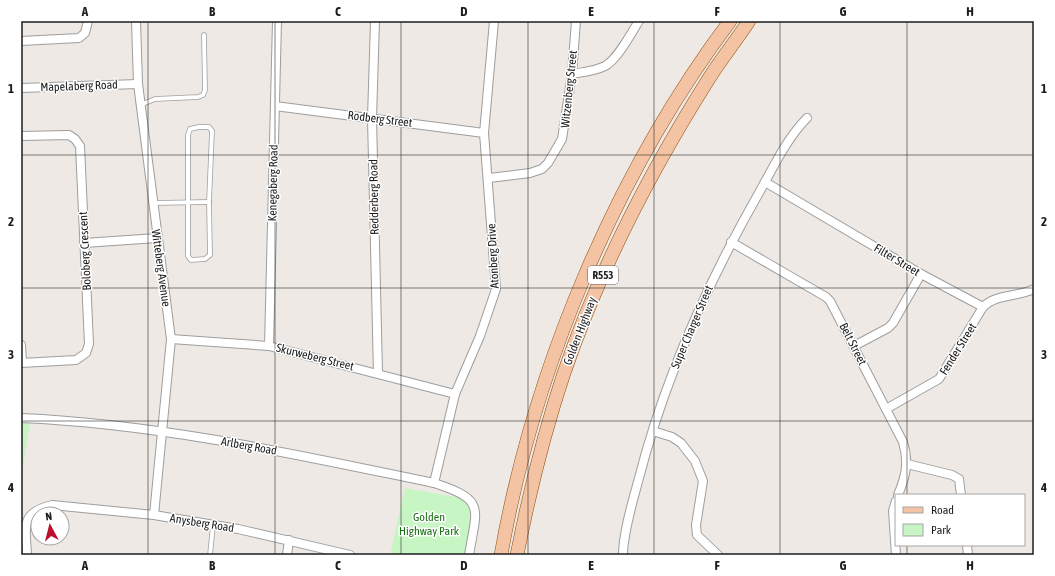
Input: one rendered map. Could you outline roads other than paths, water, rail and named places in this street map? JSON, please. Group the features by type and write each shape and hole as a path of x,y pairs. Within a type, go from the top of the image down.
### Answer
{"main road":[{"name":"Golden Highway","path":"501,555 512,499 534,420 550,369 591,263 619,202 657,134 694,73 730,21"},
{"name":"Golden Highway","path":"517,555 526,508 564,373 602,277 641,196 676,134 708,79 749,21"}],"street":[{"path":"21,41 79,38 86,31 88,21"},
{"name":"Witteberg Avenue","path":"136,21 140,105 171,339 164,432 154,515"},
{"name":"Kenegaberg Road","path":"269,346 277,21"},
{"name":"Redderberg Road","path":"375,21 372,118 378,373"},
{"name":"Atonberg Drive","path":"434,482 455,394 480,336 496,289 489,178 484,133 494,21"},
{"name":"Witzenberg Street","path":"489,178 530,173 542,169 548,163 564,134 572,74 576,21"},
{"path":"572,74 591,71 607,65 617,55 639,21"},
{"name":"Mapelaberg Road","path":"21,88 138,84"},
{"name":"Rodberg Street","path":"275,106 484,133"},
{"name":"Super Charger Street","path":"623,555 634,495 652,431 675,363 731,242 798,127 808,118"},
{"name":"Boloberg Crescent","path":"21,136 64,135 73,137 78,142 82,152 84,243 89,322 89,344 86,353 76,360 22,363"},
{"name":"Filter Street","path":"765,182 921,274 983,307"},
{"path":"84,243 157,238"},
{"name":"Belt Street","path":"731,242 826,297 830,301 903,442 907,464 905,479 898,494"},
{"path":"854,346 888,328 893,323 921,274"},
{"path":"983,307 992,300 1026,293 1034,289"},
{"name":"Fender Street","path":"886,409 939,379 983,307"},
{"name":"Skurweberg Street","path":"171,339 269,346 455,394"},
{"path":"21,345 22,363"},
{"name":"Arlberg Road","path":"21,418 61,420 164,432 239,443 434,482 464,493 471,500 475,508 476,516 469,555"},
{"path":"652,431 672,437 681,442 696,461 703,481 696,525 697,535 718,555"},
{"path":"907,464 952,475 960,479 961,494"},
{"path":"895,504 892,511 895,544"},
{"name":"Anysberg Road","path":"27,555 26,525 30,514 36,509 52,505 154,515 289,540 350,555"},
{"path":"287,555 289,540"}],"lane":[{"path":"140,105 156,99 189,98 203,95 205,90 204,35"},
{"path":"199,127 209,127 212,131 209,202 209,258 191,260 188,256 188,135 190,129 199,127"},
{"path":"152,203 209,202"},
{"path":"210,555 213,525"}],"park label":[{"name":"Golden Highway Park","path":"429,524"}]}
